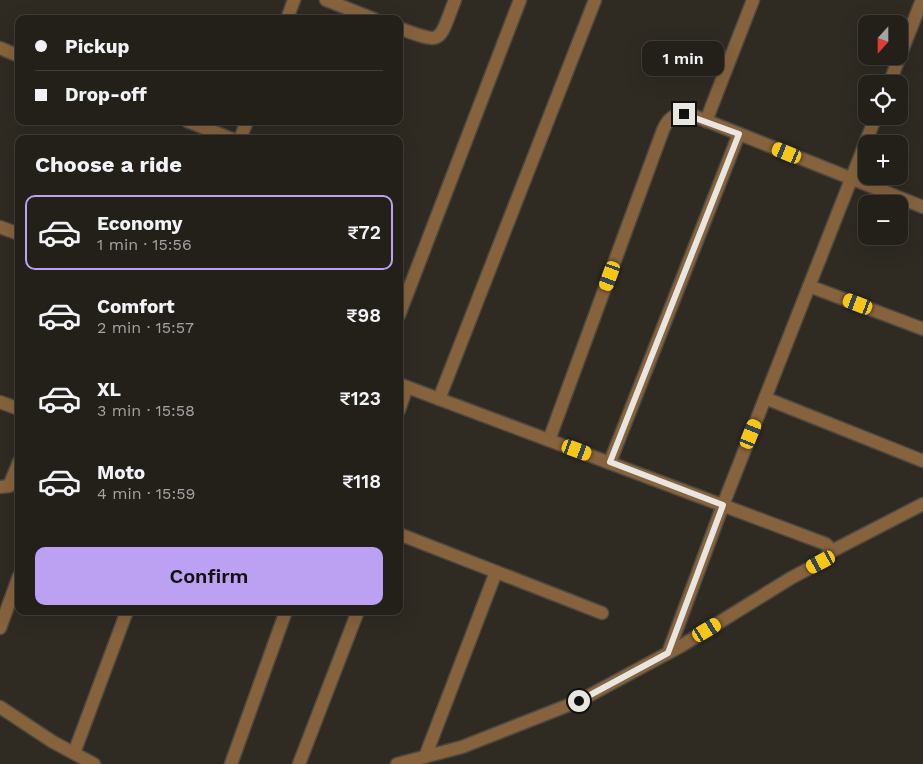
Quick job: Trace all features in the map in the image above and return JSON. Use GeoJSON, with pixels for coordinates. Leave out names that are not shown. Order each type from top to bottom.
{"type":"FeatureCollection","features":[{"type":"Feature","properties":{"kind":"street"},"geometry":{"type":"LineString","coordinates":[[288,15],[294,0]]}},
{"type":"Feature","properties":{"kind":"street"},"geometry":{"type":"LineString","coordinates":[[326,0],[364,15]]}},
{"type":"Feature","properties":{"kind":"street"},"geometry":{"type":"LineString","coordinates":[[403,30],[427,39],[434,39],[440,36],[454,0]]}},
{"type":"Feature","properties":{"kind":"street"},"geometry":{"type":"LineString","coordinates":[[403,306],[520,0]]}},
{"type":"Feature","properties":{"kind":"street"},"geometry":{"type":"LineString","coordinates":[[439,399],[595,0]]}},
{"type":"Feature","properties":{"kind":"street"},"geometry":{"type":"LineString","coordinates":[[706,121],[753,0]]}},
{"type":"Feature","properties":{"kind":"street"},"geometry":{"type":"LineString","coordinates":[[893,75],[922,0]]}},
{"type":"Feature","properties":{"kind":"street"},"geometry":{"type":"LineString","coordinates":[[0,48],[15,54]]}},
{"type":"Feature","properties":{"kind":"street"},"geometry":{"type":"LineString","coordinates":[[549,440],[667,122],[677,114],[684,114],[706,121],[923,207]]}},
{"type":"Feature","properties":{"kind":"street"},"geometry":{"type":"LineString","coordinates":[[197,125],[222,135]]}},
{"type":"Feature","properties":{"kind":"street"},"geometry":{"type":"LineString","coordinates":[[668,653],[723,505],[872,125]]}},
{"type":"Feature","properties":{"kind":"street"},"geometry":{"type":"LineString","coordinates":[[610,462],[739,134]]}},
{"type":"Feature","properties":{"kind":"street"},"geometry":{"type":"LineString","coordinates":[[0,227],[15,233]]}},
{"type":"Feature","properties":{"kind":"street"},"geometry":{"type":"LineString","coordinates":[[809,286],[923,329]]}},
{"type":"Feature","properties":{"kind":"street"},"geometry":{"type":"LineString","coordinates":[[403,386],[826,544],[830,549],[828,553]]}},
{"type":"Feature","properties":{"kind":"street"},"geometry":{"type":"LineString","coordinates":[[765,398],[923,461]]}},
{"type":"Feature","properties":{"kind":"street"},"geometry":{"type":"LineString","coordinates":[[0,402],[15,408]]}},
{"type":"Feature","properties":{"kind":"street"},"geometry":{"type":"LineString","coordinates":[[0,487],[9,486],[15,472]]}},
{"type":"Feature","properties":{"kind":"street"},"geometry":{"type":"LineString","coordinates":[[398,764],[462,747],[579,701],[668,653],[791,578],[821,562],[828,553],[923,504]]}},
{"type":"Feature","properties":{"kind":"street"},"geometry":{"type":"LineString","coordinates":[[403,536],[602,613]]}},
{"type":"Feature","properties":{"kind":"street"},"geometry":{"type":"LineString","coordinates":[[425,757],[496,572]]}},
{"type":"Feature","properties":{"kind":"street"},"geometry":{"type":"LineString","coordinates":[[0,628],[15,587]]}},
{"type":"Feature","properties":{"kind":"street"},"geometry":{"type":"LineString","coordinates":[[74,753],[126,615]]}},
{"type":"Feature","properties":{"kind":"street"},"geometry":{"type":"LineString","coordinates":[[231,764],[285,615]]}},
{"type":"Feature","properties":{"kind":"street"},"geometry":{"type":"LineString","coordinates":[[299,764],[356,615]]}},
{"type":"Feature","properties":{"kind":"street"},"geometry":{"type":"LineString","coordinates":[[0,706],[53,742],[94,764]]}},
{"type":"Feature","properties":{"kind":"route"},"geometry":{"type":"LineString","coordinates":[[579,701],[668,653],[723,505],[610,462],[739,134],[684,114]]}}]}
